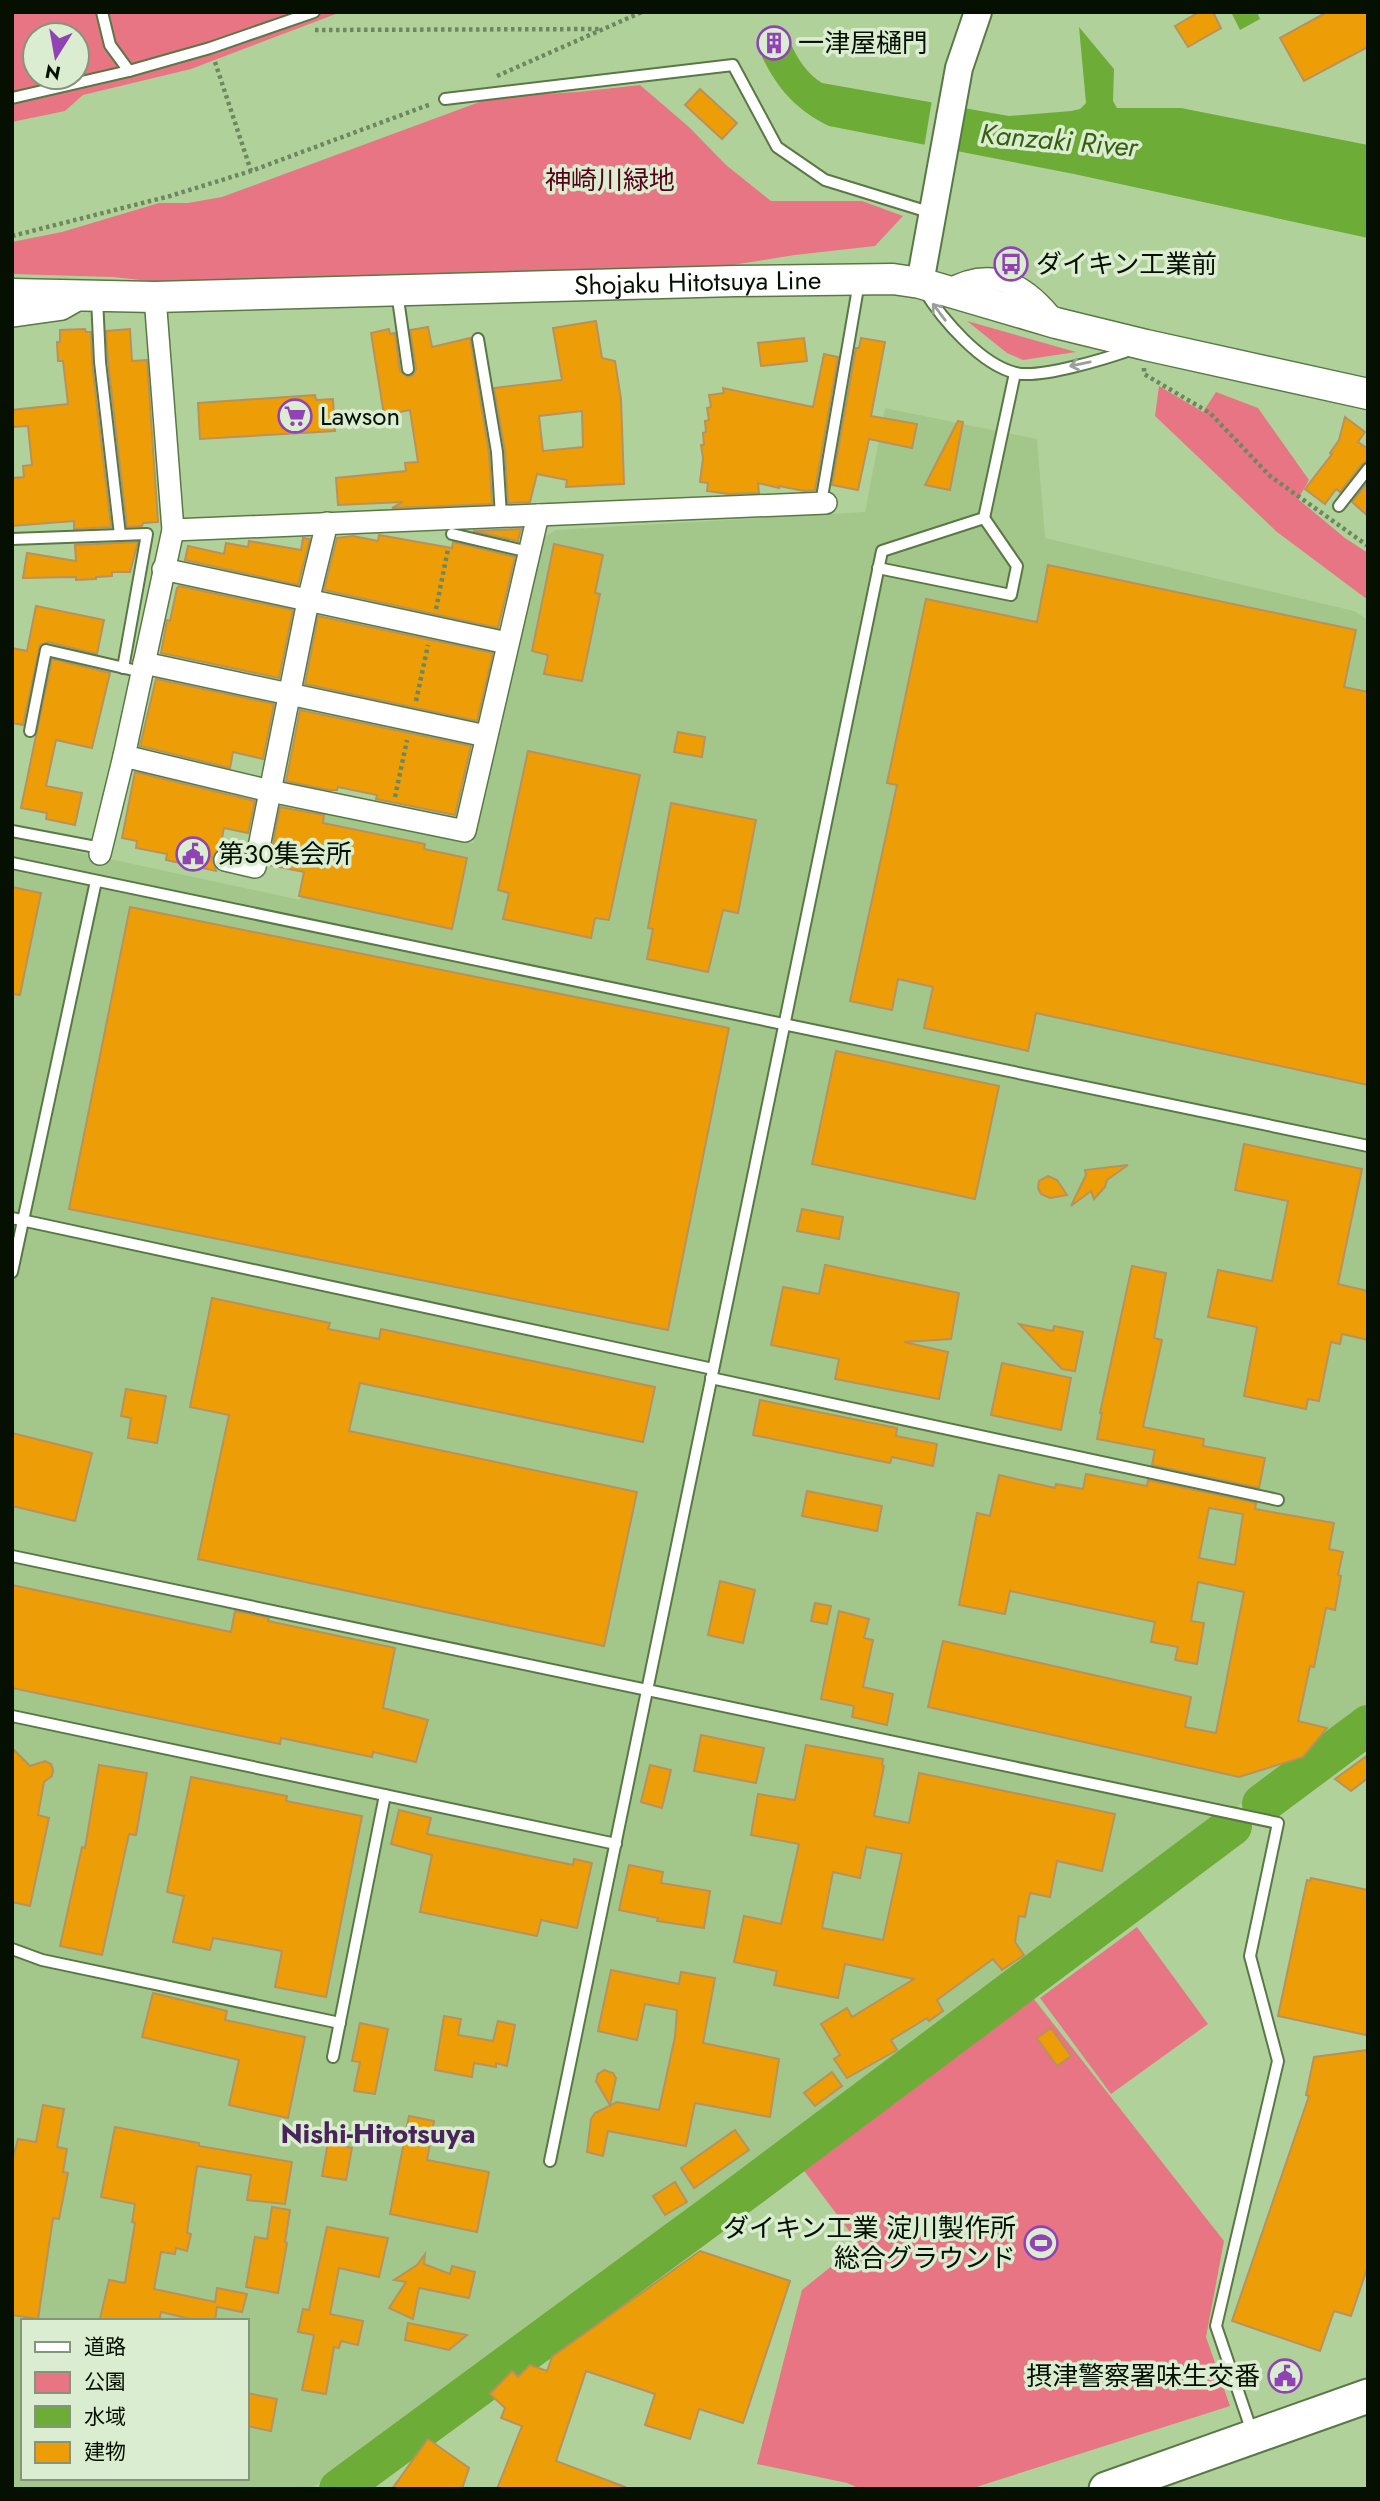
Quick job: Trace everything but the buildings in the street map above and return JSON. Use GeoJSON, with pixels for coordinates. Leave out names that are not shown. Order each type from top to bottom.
{"type":"FeatureCollection","features":[{"type":"Feature","properties":{"kind":"main road","name":"Shojaku Hitotsuya Line"},"geometry":{"type":"LineString","coordinates":[[12,294],[155,297],[893,279],[934,287],[1056,323],[1146,345],[1368,394]]}},
{"type":"Feature","properties":{"kind":"main road"},"geometry":{"type":"LineString","coordinates":[[1106,2489],[1368,2396]]}},
{"type":"Feature","properties":{"kind":"street"},"geometry":{"type":"LineString","coordinates":[[934,287],[933,214],[959,68],[978,12]]}},
{"type":"Feature","properties":{"kind":"street"},"geometry":{"type":"LineString","coordinates":[[12,316],[62,309],[92,295]]}},
{"type":"Feature","properties":{"kind":"street"},"geometry":{"type":"LineString","coordinates":[[100,851],[124,756],[136,668],[173,530],[155,297]]}},
{"type":"Feature","properties":{"kind":"street"},"geometry":{"type":"LineString","coordinates":[[173,530],[823,503]]}},
{"type":"Feature","properties":{"kind":"street"},"geometry":{"type":"LineString","coordinates":[[124,756],[270,791],[465,831],[538,515]]}},
{"type":"Feature","properties":{"kind":"street"},"geometry":{"type":"LineString","coordinates":[[225,860],[255,867],[308,601],[327,523]]}},
{"type":"Feature","properties":{"kind":"street"},"geometry":{"type":"LineString","coordinates":[[163,569],[507,643]]}},
{"type":"Feature","properties":{"kind":"street"},"geometry":{"type":"LineString","coordinates":[[136,668],[289,695],[486,736]]}},
{"type":"Feature","properties":{"kind":"lane"},"geometry":{"type":"LineString","coordinates":[[102,12],[110,44],[129,71]]}},
{"type":"Feature","properties":{"kind":"lane"},"geometry":{"type":"LineString","coordinates":[[12,98],[129,71],[210,48],[314,12]]}},
{"type":"Feature","properties":{"kind":"lane"},"geometry":{"type":"LineString","coordinates":[[445,99],[733,65],[777,147],[825,180],[933,214]]}},
{"type":"Feature","properties":{"kind":"lane"},"geometry":{"type":"LineString","coordinates":[[823,503],[859,280]]}},
{"type":"Feature","properties":{"kind":"lane"},"geometry":{"type":"LineString","coordinates":[[934,287],[940,315],[963,339],[996,364],[1016,373],[1033,374],[1105,359],[1146,345]]}},
{"type":"Feature","properties":{"kind":"lane"},"geometry":{"type":"LineString","coordinates":[[397,290],[408,369]]}},
{"type":"Feature","properties":{"kind":"lane"},"geometry":{"type":"LineString","coordinates":[[92,295],[120,535]]}},
{"type":"Feature","properties":{"kind":"lane"},"geometry":{"type":"LineString","coordinates":[[478,339],[497,452],[501,516]]}},
{"type":"Feature","properties":{"kind":"lane"},"geometry":{"type":"LineString","coordinates":[[878,568],[1011,595],[1017,566],[984,518],[1016,373]]}},
{"type":"Feature","properties":{"kind":"lane"},"geometry":{"type":"LineString","coordinates":[[1339,506],[1368,469]]}},
{"type":"Feature","properties":{"kind":"lane"},"geometry":{"type":"LineString","coordinates":[[550,2161],[882,551],[984,518]]}},
{"type":"Feature","properties":{"kind":"lane"},"geometry":{"type":"LineString","coordinates":[[12,539],[148,534],[136,668],[46,650],[30,731]]}},
{"type":"Feature","properties":{"kind":"lane"},"geometry":{"type":"LineString","coordinates":[[452,534],[529,552]]}},
{"type":"Feature","properties":{"kind":"lane"},"geometry":{"type":"LineString","coordinates":[[12,831],[100,851]]}},
{"type":"Feature","properties":{"kind":"lane"},"geometry":{"type":"LineString","coordinates":[[12,863],[1368,1146]]}},
{"type":"Feature","properties":{"kind":"lane"},"geometry":{"type":"LineString","coordinates":[[12,1272],[18,1219],[96,881]]}},
{"type":"Feature","properties":{"kind":"lane"},"geometry":{"type":"LineString","coordinates":[[18,1219],[1278,1500]]}},
{"type":"Feature","properties":{"kind":"lane"},"geometry":{"type":"LineString","coordinates":[[12,1556],[1278,1823],[1250,1956],[1278,2062],[1216,2326],[1253,2436]]}},
{"type":"Feature","properties":{"kind":"lane"},"geometry":{"type":"LineString","coordinates":[[12,1716],[615,1844]]}},
{"type":"Feature","properties":{"kind":"lane"},"geometry":{"type":"LineString","coordinates":[[333,2057],[385,1795]]}},
{"type":"Feature","properties":{"kind":"lane"},"geometry":{"type":"LineString","coordinates":[[12,1949],[42,1960],[340,2022]]}},
{"type":"Feature","properties":{"kind":"path"},"geometry":{"type":"LineString","coordinates":[[494,77],[642,12]]}},
{"type":"Feature","properties":{"kind":"path"},"geometry":{"type":"LineString","coordinates":[[303,30],[603,29]]}},
{"type":"Feature","properties":{"kind":"path"},"geometry":{"type":"LineString","coordinates":[[210,48],[251,171]]}},
{"type":"Feature","properties":{"kind":"path"},"geometry":{"type":"LineString","coordinates":[[12,236],[170,196],[251,171],[445,99]]}},
{"type":"Feature","properties":{"kind":"path"},"geometry":{"type":"LineString","coordinates":[[1146,345],[1144,374],[1210,413],[1270,476],[1368,546]]}},
{"type":"Feature","properties":{"kind":"path"},"geometry":{"type":"LineString","coordinates":[[391,816],[452,534]]}},
{"type":"Feature","properties":{"kind":"shaded area"},"geometry":{"type":"Polygon","coordinates":[[[885,408],[1037,439],[1045,538],[1354,611],[1368,620],[1368,1710],[311,2489],[12,2489],[12,838],[300,900],[317,811],[473,843],[541,539],[556,530],[865,512],[885,408]]]}},
{"type":"Feature","properties":{"kind":"green space"},"geometry":{"type":"Polygon","coordinates":[[[12,12],[341,12],[191,69],[83,95],[65,111],[12,122],[12,12]]]}},
{"type":"Feature","properties":{"kind":"green space","name":"神崎川緑地"},"geometry":{"type":"Polygon","coordinates":[[[640,85],[689,127],[726,165],[771,201],[862,201],[903,216],[875,246],[719,267],[635,272],[552,271],[169,283],[113,277],[12,274],[12,242],[62,232],[159,203],[188,203],[222,197],[493,97],[640,85]]]}},
{"type":"Feature","properties":{"kind":"green space"},"geometry":{"type":"Polygon","coordinates":[[[967,321],[1076,352],[1023,360],[1007,353],[967,321]]]}},
{"type":"Feature","properties":{"kind":"green space"},"geometry":{"type":"Polygon","coordinates":[[[1159,386],[1203,412],[1216,392],[1258,408],[1309,480],[1298,499],[1345,538],[1368,553],[1368,600],[1277,532],[1155,416],[1159,386]]]}},
{"type":"Feature","properties":{"kind":"green space"},"geometry":{"type":"Polygon","coordinates":[[[1137,1927],[1208,2024],[1111,2094],[1040,1998],[1137,1927]]]}},
{"type":"Feature","properties":{"kind":"green space","name":"ダイキン工業 淀川製作所 総合グラウンド"},"geometry":{"type":"Polygon","coordinates":[[[1030,1994],[1224,2241],[1206,2337],[1230,2406],[970,2489],[861,2489],[847,2483],[757,2464],[802,2290],[859,2244],[796,2160],[1030,1994]]]}},
{"type":"Feature","properties":{"kind":"water"},"geometry":{"type":"Polygon","coordinates":[[[1231,12],[1257,12],[1260,19],[1240,30],[1231,12]]]}},
{"type":"Feature","properties":{"kind":"water","name":"Kanzaki River"},"geometry":{"type":"Polygon","coordinates":[[[1079,27],[1114,69],[1113,101],[1117,108],[1181,108],[1368,145],[1368,238],[1074,174],[829,126],[807,113],[789,97],[762,57],[790,42],[803,65],[822,83],[1009,116],[1071,111],[1080,109],[1086,103],[1079,27]]]}},
{"type":"Feature","properties":{"kind":"pier"},"geometry":{"type":"Polygon","coordinates":[[[932,100],[965,106],[957,155],[924,148],[932,100]]]}},
{"type":"Feature","properties":{"kind":"waterway"},"geometry":{"type":"LineString","coordinates":[[1262,1804],[1368,1725]]}},
{"type":"Feature","properties":{"kind":"waterway"},"geometry":{"type":"LineString","coordinates":[[339,2489],[746,2190],[1232,1826]]}},
{"type":"Feature","properties":{"kind":"place","name":"一津屋樋門"},"geometry":{"type":"Point","coordinates":[774,43]}},
{"type":"Feature","properties":{"kind":"place","name":"ダイキン工業前"},"geometry":{"type":"Point","coordinates":[1011,264]}},
{"type":"Feature","properties":{"kind":"place","name":"Lawson"},"geometry":{"type":"Point","coordinates":[295,416]}},
{"type":"Feature","properties":{"kind":"place","name":"第30集会所"},"geometry":{"type":"Point","coordinates":[193,854]}},
{"type":"Feature","properties":{"kind":"place","name":"ダイキン工業 淀川製作所 総合グラウンド"},"geometry":{"type":"Point","coordinates":[1041,2243]}},
{"type":"Feature","properties":{"kind":"place","name":"摂津警察署味生交番"},"geometry":{"type":"Point","coordinates":[1285,2376]}},
{"type":"Feature","properties":{"kind":"district","name":"Nishi-Hitotsuya"},"geometry":{"type":"Point","coordinates":[378,2133]}}]}
